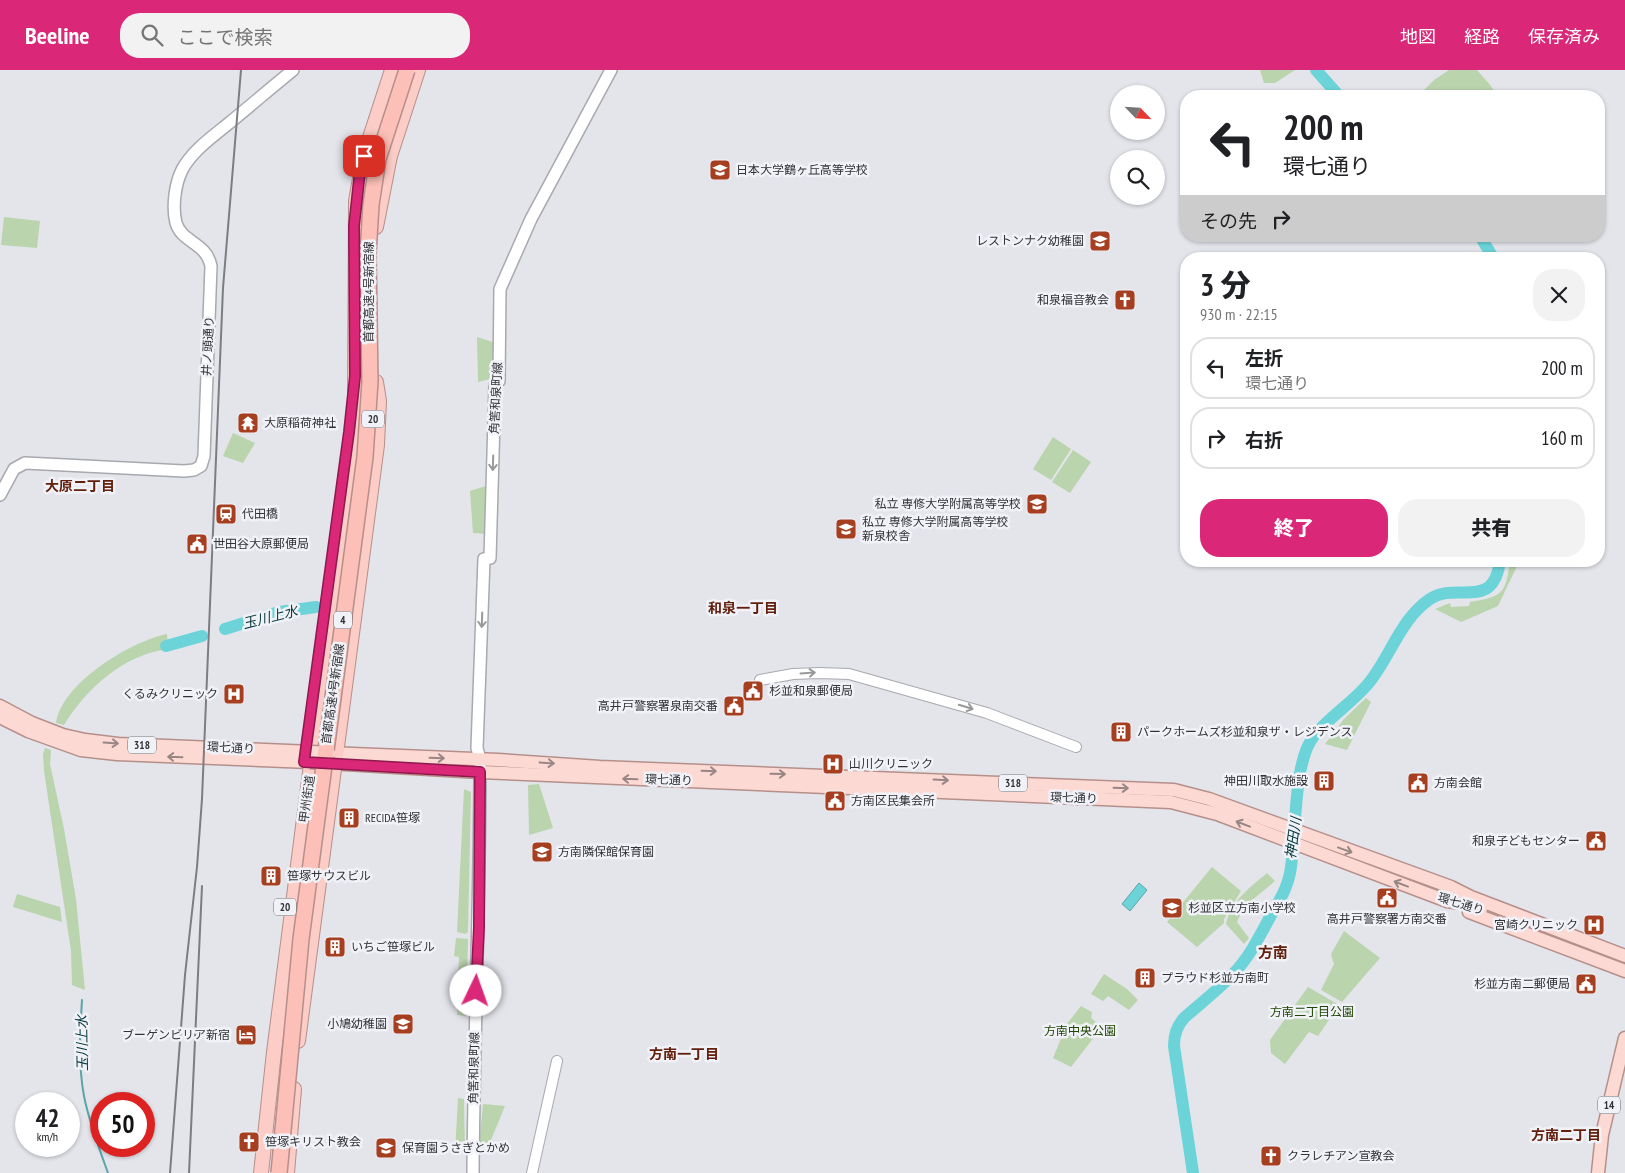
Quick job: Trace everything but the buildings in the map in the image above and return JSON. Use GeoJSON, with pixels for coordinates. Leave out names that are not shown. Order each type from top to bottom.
{"type":"FeatureCollection","features":[{"type":"Feature","properties":{"kind":"highway","name":"20"},"geometry":{"type":"LineString","coordinates":[[354,226],[356,171],[367,125],[386,70]]}},
{"type":"Feature","properties":{"kind":"highway","name":"甲州街道"},"geometry":{"type":"LineString","coordinates":[[261,1173],[274,1052],[350,461],[355,376],[354,226],[359,180],[364,156],[392,70]]}},
{"type":"Feature","properties":{"kind":"highway","name":"首都高速4号新宿線"},"geometry":{"type":"LineString","coordinates":[[270,1173],[292,939],[356,456],[361,381],[360,254],[362,205],[372,149],[397,70]]}},
{"type":"Feature","properties":{"kind":"highway","name":"首都高速4号新宿線"},"geometry":{"type":"LineString","coordinates":[[279,1173],[301,939],[365,457],[370,381],[368,254],[371,205],[380,151],[407,70]]}},
{"type":"Feature","properties":{"kind":"highway","name":"甲州街道"},"geometry":{"type":"LineString","coordinates":[[287,1173],[298,1044],[301,971],[310,892],[372,432],[376,382],[376,227],[385,158],[412,70]]}},
{"type":"Feature","properties":{"kind":"highway"},"geometry":{"type":"LineString","coordinates":[[376,227],[390,156],[418,70]]}},
{"type":"Feature","properties":{"kind":"highway","name":"20"},"geometry":{"type":"LineString","coordinates":[[274,1052],[274,1009],[308,757],[355,376]]}},
{"type":"Feature","properties":{"kind":"highway"},"geometry":{"type":"LineString","coordinates":[[298,1044],[332,758],[377,445],[379,401],[376,382]]}},
{"type":"Feature","properties":{"kind":"main road","name":"井ノ頭通り"},"geometry":{"type":"LineString","coordinates":[[0,495],[14,468],[25,463],[184,471],[198,469],[201,466],[204,456],[211,266],[204,250],[183,234],[177,226],[175,210],[178,185],[183,168],[204,144],[293,70]]}},
{"type":"Feature","properties":{"kind":"main road","name":"角筈和泉町線"},"geometry":{"type":"LineString","coordinates":[[473,1173],[475,1018],[479,927],[475,766],[484,558],[490,558],[496,385],[499,381],[500,290],[532,220],[611,70]]}},
{"type":"Feature","properties":{"kind":"main road","name":"環七通り"},"geometry":{"type":"LineString","coordinates":[[0,706],[32,723],[63,735],[85,740],[308,757]]}},
{"type":"Feature","properties":{"kind":"main road","name":"環七通り"},"geometry":{"type":"LineString","coordinates":[[0,717],[28,731],[81,750],[117,754],[332,758],[475,766],[495,773],[1171,802],[1294,837],[1451,887],[1471,897],[1625,956]]}},
{"type":"Feature","properties":{"kind":"main road","name":"環七通り"},"geometry":{"type":"LineString","coordinates":[[475,766],[498,760],[1174,790],[1209,799],[1447,901],[1468,904],[1625,963]]}},
{"type":"Feature","properties":{"kind":"main road","name":"318"},"geometry":{"type":"LineString","coordinates":[[1451,887],[1485,895],[1625,947]]}},
{"type":"Feature","properties":{"kind":"main road","name":"318"},"geometry":{"type":"LineString","coordinates":[[1447,901],[1465,911],[1625,971]]}},
{"type":"Feature","properties":{"kind":"main road","name":"14"},"geometry":{"type":"LineString","coordinates":[[1598,1173],[1602,1135],[1625,1038]]}},
{"type":"Feature","properties":{"kind":"street"},"geometry":{"type":"LineString","coordinates":[[760,680],[810,673],[849,674],[987,713],[1076,747]]}},
{"type":"Feature","properties":{"kind":"street"},"geometry":{"type":"LineString","coordinates":[[532,1173],[557,1061]]}},
{"type":"Feature","properties":{"kind":"green space"},"geometry":{"type":"Polygon","coordinates":[[[1260,70],[1295,70],[1275,83],[1264,83],[1260,70]]]}},
{"type":"Feature","properties":{"kind":"green space"},"geometry":{"type":"Polygon","coordinates":[[[1449,70],[1477,70],[1493,90],[1424,90],[1434,80],[1449,70]]]}},
{"type":"Feature","properties":{"kind":"green space"},"geometry":{"type":"Polygon","coordinates":[[[4,217],[40,221],[37,248],[1,245],[4,217]]]}},
{"type":"Feature","properties":{"kind":"green space"},"geometry":{"type":"Polygon","coordinates":[[[477,337],[496,343],[494,378],[478,382],[477,337]]]}},
{"type":"Feature","properties":{"kind":"green space"},"geometry":{"type":"Polygon","coordinates":[[[233,433],[255,443],[243,463],[223,456],[233,433]]]}},
{"type":"Feature","properties":{"kind":"green space"},"geometry":{"type":"Polygon","coordinates":[[[1053,437],[1071,449],[1051,480],[1033,469],[1053,437]]]}},
{"type":"Feature","properties":{"kind":"green space"},"geometry":{"type":"Polygon","coordinates":[[[1073,450],[1091,462],[1070,493],[1052,482],[1073,450]]]}},
{"type":"Feature","properties":{"kind":"green space"},"geometry":{"type":"Polygon","coordinates":[[[489,485],[488,534],[473,533],[470,491],[489,485]]]}},
{"type":"Feature","properties":{"kind":"green space"},"geometry":{"type":"Polygon","coordinates":[[[1509,567],[1517,567],[1498,606],[1461,622],[1435,609],[1450,603],[1451,607],[1469,606],[1470,602],[1494,596],[1503,589],[1509,567]]]}},
{"type":"Feature","properties":{"kind":"green space"},"geometry":{"type":"Polygon","coordinates":[[[167,634],[168,649],[152,652],[121,666],[95,686],[73,711],[64,725],[56,723],[61,708],[71,693],[100,666],[135,645],[167,634]]]}},
{"type":"Feature","properties":{"kind":"green space"},"geometry":{"type":"Polygon","coordinates":[[[1366,698],[1371,702],[1347,750],[1325,744],[1344,719],[1366,698]]]}},
{"type":"Feature","properties":{"kind":"green space"},"geometry":{"type":"Polygon","coordinates":[[[45,748],[51,750],[50,764],[76,899],[85,990],[72,985],[71,951],[44,771],[43,754],[45,748]]]}},
{"type":"Feature","properties":{"kind":"green space"},"geometry":{"type":"Polygon","coordinates":[[[539,784],[553,828],[529,835],[528,785],[539,784]]]}},
{"type":"Feature","properties":{"kind":"green space"},"geometry":{"type":"Polygon","coordinates":[[[464,789],[471,792],[468,932],[465,934],[457,932],[464,789]]]}},
{"type":"Feature","properties":{"kind":"green space"},"geometry":{"type":"Polygon","coordinates":[[[1212,867],[1241,891],[1224,919],[1224,923],[1197,947],[1167,922],[1212,867]]]}},
{"type":"Feature","properties":{"kind":"green space"},"geometry":{"type":"Polygon","coordinates":[[[1267,873],[1275,881],[1244,907],[1237,922],[1249,938],[1244,944],[1226,924],[1228,916],[1242,895],[1267,873]]]}},
{"type":"Feature","properties":{"kind":"green space"},"geometry":{"type":"Polygon","coordinates":[[[17,894],[60,907],[62,922],[13,907],[17,894]]]}},
{"type":"Feature","properties":{"kind":"green space"},"geometry":{"type":"Polygon","coordinates":[[[1344,931],[1380,958],[1342,1002],[1321,990],[1334,964],[1331,954],[1344,931]]]}},
{"type":"Feature","properties":{"kind":"green space"},"geometry":{"type":"Polygon","coordinates":[[[456,938],[468,939],[466,1016],[457,1015],[459,957],[454,956],[456,938]]]}},
{"type":"Feature","properties":{"kind":"green space"},"geometry":{"type":"Polygon","coordinates":[[[1104,974],[1127,989],[1138,1000],[1129,1010],[1108,996],[1103,1001],[1091,994],[1104,974]]]}},
{"type":"Feature","properties":{"kind":"green space","name":"方南二丁目公園"},"geometry":{"type":"Polygon","coordinates":[[[1308,987],[1339,1005],[1318,1036],[1309,1032],[1285,1064],[1271,1053],[1270,1040],[1308,987]]]}},
{"type":"Feature","properties":{"kind":"green space","name":"方南中央公園"},"geometry":{"type":"Polygon","coordinates":[[[1081,1006],[1092,1012],[1091,1018],[1102,1027],[1071,1067],[1053,1058],[1067,1024],[1081,1006]]]}},
{"type":"Feature","properties":{"kind":"green space"},"geometry":{"type":"Polygon","coordinates":[[[458,1098],[464,1099],[465,1152],[455,1152],[458,1098]]]}},
{"type":"Feature","properties":{"kind":"green space"},"geometry":{"type":"Polygon","coordinates":[[[483,1104],[505,1106],[489,1145],[479,1145],[483,1104]]]}},
{"type":"Feature","properties":{"kind":"water"},"geometry":{"type":"Polygon","coordinates":[[[1139,883],[1147,890],[1130,911],[1122,904],[1139,883]]]}},
{"type":"Feature","properties":{"kind":"waterway","name":"神田川"},"geometry":{"type":"LineString","coordinates":[[1316,70],[1334,90]]}},
{"type":"Feature","properties":{"kind":"waterway","name":"神田川"},"geometry":{"type":"LineString","coordinates":[[1484,242],[1490,252]]}},
{"type":"Feature","properties":{"kind":"waterway","name":"神田川"},"geometry":{"type":"LineString","coordinates":[[1193,1173],[1174,1046],[1175,1034],[1185,1017],[1221,986],[1244,961],[1258,940],[1279,901],[1289,879],[1296,801],[1302,764],[1307,748],[1320,729],[1368,684],[1383,663],[1403,628],[1420,607],[1440,594],[1482,591],[1490,586],[1496,577],[1498,567]]}},
{"type":"Feature","properties":{"kind":"waterway","name":"玉川上水"},"geometry":{"type":"LineString","coordinates":[[225,629],[279,612],[316,607]]}},
{"type":"Feature","properties":{"kind":"waterway","name":"玉川上水"},"geometry":{"type":"LineString","coordinates":[[166,646],[202,636]]}},
{"type":"Feature","properties":{"kind":"waterway","name":"玉川上水"},"geometry":{"type":"LineString","coordinates":[[82,1000],[80,1048],[82,1084],[91,1125],[108,1173]]}},
{"type":"Feature","properties":{"kind":"railway"},"geometry":{"type":"LineString","coordinates":[[170,1173],[185,975],[197,867],[202,799],[223,288],[241,70]]}},
{"type":"Feature","properties":{"kind":"railway"},"geometry":{"type":"LineString","coordinates":[[189,1173],[202,886]]}},
{"type":"Feature","properties":{"kind":"place","name":"日本大学鶴ヶ丘高等学校"},"geometry":{"type":"Point","coordinates":[720,170]}},
{"type":"Feature","properties":{"kind":"place","name":"レストンナク幼稚園"},"geometry":{"type":"Point","coordinates":[1100,241]}},
{"type":"Feature","properties":{"kind":"place","name":"和泉福音教会"},"geometry":{"type":"Point","coordinates":[1125,300]}},
{"type":"Feature","properties":{"kind":"place","name":"大原稲荷神社"},"geometry":{"type":"Point","coordinates":[248,423]}},
{"type":"Feature","properties":{"kind":"place","name":"私立 専修大学附属高等学校"},"geometry":{"type":"Point","coordinates":[1037,504]}},
{"type":"Feature","properties":{"kind":"place","name":"代田橋"},"geometry":{"type":"Point","coordinates":[226,514]}},
{"type":"Feature","properties":{"kind":"place","name":"私立 専修大学附属高等学校 新泉校舎"},"geometry":{"type":"Point","coordinates":[846,529]}},
{"type":"Feature","properties":{"kind":"place","name":"世田谷大原郵便局"},"geometry":{"type":"Point","coordinates":[197,544]}},
{"type":"Feature","properties":{"kind":"place","name":"杉並和泉郵便局"},"geometry":{"type":"Point","coordinates":[753,691]}},
{"type":"Feature","properties":{"kind":"place","name":"くるみクリニック"},"geometry":{"type":"Point","coordinates":[234,694]}},
{"type":"Feature","properties":{"kind":"place","name":"高井戸警察署泉南交番"},"geometry":{"type":"Point","coordinates":[734,706]}},
{"type":"Feature","properties":{"kind":"place","name":"パークホームズ杉並和泉ザ・レジデンス"},"geometry":{"type":"Point","coordinates":[1121,732]}},
{"type":"Feature","properties":{"kind":"place","name":"山川クリニック"},"geometry":{"type":"Point","coordinates":[833,764]}},
{"type":"Feature","properties":{"kind":"place","name":"神田川取水施設"},"geometry":{"type":"Point","coordinates":[1324,781]}},
{"type":"Feature","properties":{"kind":"place","name":"方南会館"},"geometry":{"type":"Point","coordinates":[1418,783]}},
{"type":"Feature","properties":{"kind":"place","name":"方南区民集会所"},"geometry":{"type":"Point","coordinates":[835,801]}},
{"type":"Feature","properties":{"kind":"place","name":"RECIDA笹塚"},"geometry":{"type":"Point","coordinates":[349,818]}},
{"type":"Feature","properties":{"kind":"place","name":"和泉子どもセンター"},"geometry":{"type":"Point","coordinates":[1596,841]}},
{"type":"Feature","properties":{"kind":"place","name":"方南隣保館保育園"},"geometry":{"type":"Point","coordinates":[542,852]}},
{"type":"Feature","properties":{"kind":"place","name":"笹塚サウスビル"},"geometry":{"type":"Point","coordinates":[271,876]}},
{"type":"Feature","properties":{"kind":"place","name":"高井戸警察署方南交番"},"geometry":{"type":"Point","coordinates":[1387,898]}},
{"type":"Feature","properties":{"kind":"place","name":"杉並区立方南小学校"},"geometry":{"type":"Point","coordinates":[1172,908]}},
{"type":"Feature","properties":{"kind":"place","name":"宮崎クリニック"},"geometry":{"type":"Point","coordinates":[1594,925]}},
{"type":"Feature","properties":{"kind":"place","name":"いちご笹塚ビル"},"geometry":{"type":"Point","coordinates":[335,947]}},
{"type":"Feature","properties":{"kind":"place","name":"プラウド杉並方南町"},"geometry":{"type":"Point","coordinates":[1145,978]}},
{"type":"Feature","properties":{"kind":"place","name":"杉並方南二郵便局"},"geometry":{"type":"Point","coordinates":[1586,984]}},
{"type":"Feature","properties":{"kind":"place","name":"小鳩幼稚園"},"geometry":{"type":"Point","coordinates":[403,1024]}},
{"type":"Feature","properties":{"kind":"place","name":"ブーゲンビリア新宿"},"geometry":{"type":"Point","coordinates":[246,1035]}},
{"type":"Feature","properties":{"kind":"place","name":"笹塚キリスト教会"},"geometry":{"type":"Point","coordinates":[249,1142]}},
{"type":"Feature","properties":{"kind":"place","name":"保育園うさぎとかめ"},"geometry":{"type":"Point","coordinates":[386,1148]}},
{"type":"Feature","properties":{"kind":"place","name":"クラレチアン宣教会"},"geometry":{"type":"Point","coordinates":[1271,1156]}},
{"type":"Feature","properties":{"kind":"district","name":"大原二丁目"},"geometry":{"type":"Point","coordinates":[80,486]}},
{"type":"Feature","properties":{"kind":"district","name":"和泉一丁目"},"geometry":{"type":"Point","coordinates":[743,608]}},
{"type":"Feature","properties":{"kind":"district","name":"方南"},"geometry":{"type":"Point","coordinates":[1273,953]}},
{"type":"Feature","properties":{"kind":"district","name":"方南一丁目"},"geometry":{"type":"Point","coordinates":[684,1054]}},
{"type":"Feature","properties":{"kind":"district","name":"方南二丁目"},"geometry":{"type":"Point","coordinates":[1566,1135]}},
{"type":"Feature","properties":{"kind":"route"},"geometry":{"type":"LineString","coordinates":[[364,156],[356,201],[354,226],[355,376],[304,762],[480,772],[479,927],[476,991]]}}]}
